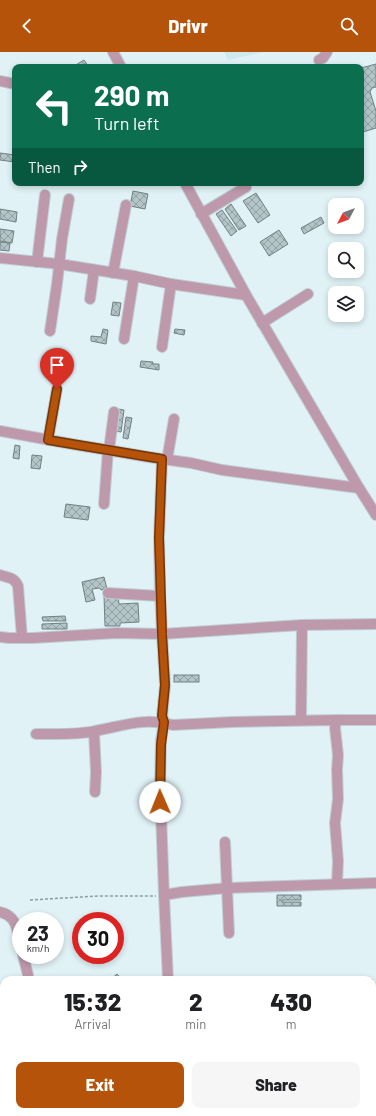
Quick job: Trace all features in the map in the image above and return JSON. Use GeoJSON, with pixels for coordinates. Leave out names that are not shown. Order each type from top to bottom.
{"type":"FeatureCollection","features":[{"type":"Feature","properties":{"kind":"street"},"geometry":{"type":"LineString","coordinates":[[113,52],[119,64]]}},
{"type":"Feature","properties":{"kind":"street"},"geometry":{"type":"LineString","coordinates":[[319,60],[323,58],[327,52]]}},
{"type":"Feature","properties":{"kind":"street"},"geometry":{"type":"LineString","coordinates":[[0,81],[12,83]]}},
{"type":"Feature","properties":{"kind":"street"},"geometry":{"type":"LineString","coordinates":[[187,186],[262,323],[376,515]]}},
{"type":"Feature","properties":{"kind":"street"},"geometry":{"type":"LineString","coordinates":[[201,214],[246,187]]}},
{"type":"Feature","properties":{"kind":"street"},"geometry":{"type":"LineString","coordinates":[[36,262],[45,195]]}},
{"type":"Feature","properties":{"kind":"street"},"geometry":{"type":"LineString","coordinates":[[50,331],[69,199]]}},
{"type":"Feature","properties":{"kind":"street"},"geometry":{"type":"LineString","coordinates":[[113,273],[126,205]]}},
{"type":"Feature","properties":{"kind":"street"},"geometry":{"type":"LineString","coordinates":[[0,260],[59,264],[134,276],[171,284],[246,295]]}},
{"type":"Feature","properties":{"kind":"street"},"geometry":{"type":"LineString","coordinates":[[90,299],[94,270]]}},
{"type":"Feature","properties":{"kind":"street"},"geometry":{"type":"LineString","coordinates":[[124,339],[134,276]]}},
{"type":"Feature","properties":{"kind":"street"},"geometry":{"type":"LineString","coordinates":[[162,347],[171,284]]}},
{"type":"Feature","properties":{"kind":"street"},"geometry":{"type":"LineString","coordinates":[[262,323],[308,294]]}},
{"type":"Feature","properties":{"kind":"street"},"geometry":{"type":"LineString","coordinates":[[48,440],[57,389]]}},
{"type":"Feature","properties":{"kind":"street"},"geometry":{"type":"LineString","coordinates":[[104,504],[108,450],[114,412]]}},
{"type":"Feature","properties":{"kind":"street"},"geometry":{"type":"LineString","coordinates":[[168,976],[160,786],[161,740],[164,722],[162,716],[165,685],[160,596],[159,538],[164,459],[174,419]]}},
{"type":"Feature","properties":{"kind":"street"},"geometry":{"type":"LineString","coordinates":[[0,431],[222,470],[359,488]]}},
{"type":"Feature","properties":{"kind":"street"},"geometry":{"type":"LineString","coordinates":[[0,576],[16,581],[18,586],[22,638]]}},
{"type":"Feature","properties":{"kind":"street"},"geometry":{"type":"LineString","coordinates":[[108,593],[160,596]]}},
{"type":"Feature","properties":{"kind":"street"},"geometry":{"type":"LineString","coordinates":[[0,637],[22,638],[92,636],[117,633],[162,634],[302,625],[376,624]]}},
{"type":"Feature","properties":{"kind":"street"},"geometry":{"type":"LineString","coordinates":[[301,720],[302,625]]}},
{"type":"Feature","properties":{"kind":"street"},"geometry":{"type":"LineString","coordinates":[[36,734],[94,732],[142,721],[164,722],[173,725],[301,720],[376,720]]}},
{"type":"Feature","properties":{"kind":"street"},"geometry":{"type":"LineString","coordinates":[[336,720],[335,728],[338,755],[338,799],[335,823],[338,861],[337,884]]}},
{"type":"Feature","properties":{"kind":"street"},"geometry":{"type":"LineString","coordinates":[[94,732],[96,772],[95,792]]}},
{"type":"Feature","properties":{"kind":"street"},"geometry":{"type":"LineString","coordinates":[[225,842],[229,933]]}},
{"type":"Feature","properties":{"kind":"street"},"geometry":{"type":"LineString","coordinates":[[164,895],[228,888],[376,883]]}},
{"type":"Feature","properties":{"kind":"street"},"geometry":{"type":"LineString","coordinates":[[0,912],[9,915],[12,919]]}},
{"type":"Feature","properties":{"kind":"street"},"geometry":{"type":"LineString","coordinates":[[25,964],[28,975]]}},
{"type":"Feature","properties":{"kind":"path"},"geometry":{"type":"LineString","coordinates":[[30,900],[98,896],[164,895]]}},
{"type":"Feature","properties":{"kind":"shaded area"},"geometry":{"type":"Polygon","coordinates":[[[224,52],[264,52],[228,60],[224,52]]]}},
{"type":"Feature","properties":{"kind":"building"},"geometry":{"type":"Polygon","coordinates":[[[84,60],[87,64],[77,64],[84,60]]]}},
{"type":"Feature","properties":{"kind":"building"},"geometry":{"type":"Polygon","coordinates":[[[376,64],[376,87],[372,88],[370,92],[376,111],[376,128],[364,132],[364,117],[364,67],[376,64]]]}},
{"type":"Feature","properties":{"kind":"building"},"geometry":{"type":"Polygon","coordinates":[[[0,153],[12,155],[12,162],[0,160],[0,153]]]}},
{"type":"Feature","properties":{"kind":"building"},"geometry":{"type":"Polygon","coordinates":[[[133,191],[148,194],[145,209],[130,206],[133,191]]]}},
{"type":"Feature","properties":{"kind":"building"},"geometry":{"type":"Polygon","coordinates":[[[256,193],[270,215],[258,223],[243,201],[256,193]]]}},
{"type":"Feature","properties":{"kind":"building"},"geometry":{"type":"Polygon","coordinates":[[[231,204],[246,226],[239,230],[225,209],[231,204]]]}},
{"type":"Feature","properties":{"kind":"building"},"geometry":{"type":"Polygon","coordinates":[[[0,209],[17,212],[16,222],[0,219],[0,209]]]}},
{"type":"Feature","properties":{"kind":"building"},"geometry":{"type":"Polygon","coordinates":[[[222,210],[237,231],[231,236],[216,214],[222,210]]]}},
{"type":"Feature","properties":{"kind":"building"},"geometry":{"type":"Polygon","coordinates":[[[321,217],[324,223],[304,234],[301,228],[321,217]]]}},
{"type":"Feature","properties":{"kind":"building"},"geometry":{"type":"Polygon","coordinates":[[[0,229],[14,231],[12,243],[0,241],[0,229]]]}},
{"type":"Feature","properties":{"kind":"building"},"geometry":{"type":"Polygon","coordinates":[[[279,230],[288,244],[269,256],[260,242],[279,230]]]}},
{"type":"Feature","properties":{"kind":"building"},"geometry":{"type":"Polygon","coordinates":[[[0,242],[10,243],[9,251],[0,250],[0,242]]]}},
{"type":"Feature","properties":{"kind":"building"},"geometry":{"type":"Polygon","coordinates":[[[113,302],[121,303],[119,316],[111,315],[113,302]]]}},
{"type":"Feature","properties":{"kind":"building"},"geometry":{"type":"Polygon","coordinates":[[[103,329],[108,330],[106,344],[91,341],[91,336],[101,337],[103,329]]]}},
{"type":"Feature","properties":{"kind":"building"},"geometry":{"type":"Polygon","coordinates":[[[175,329],[185,330],[184,335],[174,333],[175,329]]]}},
{"type":"Feature","properties":{"kind":"building"},"geometry":{"type":"Polygon","coordinates":[[[141,361],[159,364],[159,370],[140,367],[141,361]]]}},
{"type":"Feature","properties":{"kind":"building"},"geometry":{"type":"Polygon","coordinates":[[[118,409],[124,410],[121,432],[115,431],[118,409]]]}},
{"type":"Feature","properties":{"kind":"building"},"geometry":{"type":"Polygon","coordinates":[[[126,417],[132,418],[128,439],[123,438],[126,417]]]}},
{"type":"Feature","properties":{"kind":"building"},"geometry":{"type":"Polygon","coordinates":[[[15,445],[20,446],[19,459],[13,458],[15,445]]]}},
{"type":"Feature","properties":{"kind":"building"},"geometry":{"type":"Polygon","coordinates":[[[32,455],[42,456],[40,469],[31,468],[32,455]]]}},
{"type":"Feature","properties":{"kind":"building"},"geometry":{"type":"Polygon","coordinates":[[[66,504],[90,507],[88,520],[64,517],[66,504]]]}},
{"type":"Feature","properties":{"kind":"building"},"geometry":{"type":"Polygon","coordinates":[[[104,577],[107,589],[92,589],[95,600],[86,602],[82,582],[104,577]]]}},
{"type":"Feature","properties":{"kind":"building"},"geometry":{"type":"Polygon","coordinates":[[[104,596],[118,596],[119,604],[138,603],[139,622],[120,623],[120,626],[105,626],[104,596]]]}},
{"type":"Feature","properties":{"kind":"building"},"geometry":{"type":"Polygon","coordinates":[[[65,616],[66,621],[43,621],[42,617],[65,616]]]}},
{"type":"Feature","properties":{"kind":"building"},"geometry":{"type":"Polygon","coordinates":[[[67,623],[67,629],[42,629],[42,624],[67,623]]]}},
{"type":"Feature","properties":{"kind":"building"},"geometry":{"type":"Polygon","coordinates":[[[174,675],[199,675],[199,682],[174,682],[174,675]]]}},
{"type":"Feature","properties":{"kind":"building"},"geometry":{"type":"Polygon","coordinates":[[[277,895],[301,895],[301,900],[282,900],[282,902],[301,902],[301,906],[277,906],[277,895]]]}},
{"type":"Feature","properties":{"kind":"route"},"geometry":{"type":"LineString","coordinates":[[57,389],[48,440],[162,459],[159,538],[165,685],[162,716],[164,722],[161,740],[160,802]]}}]}
